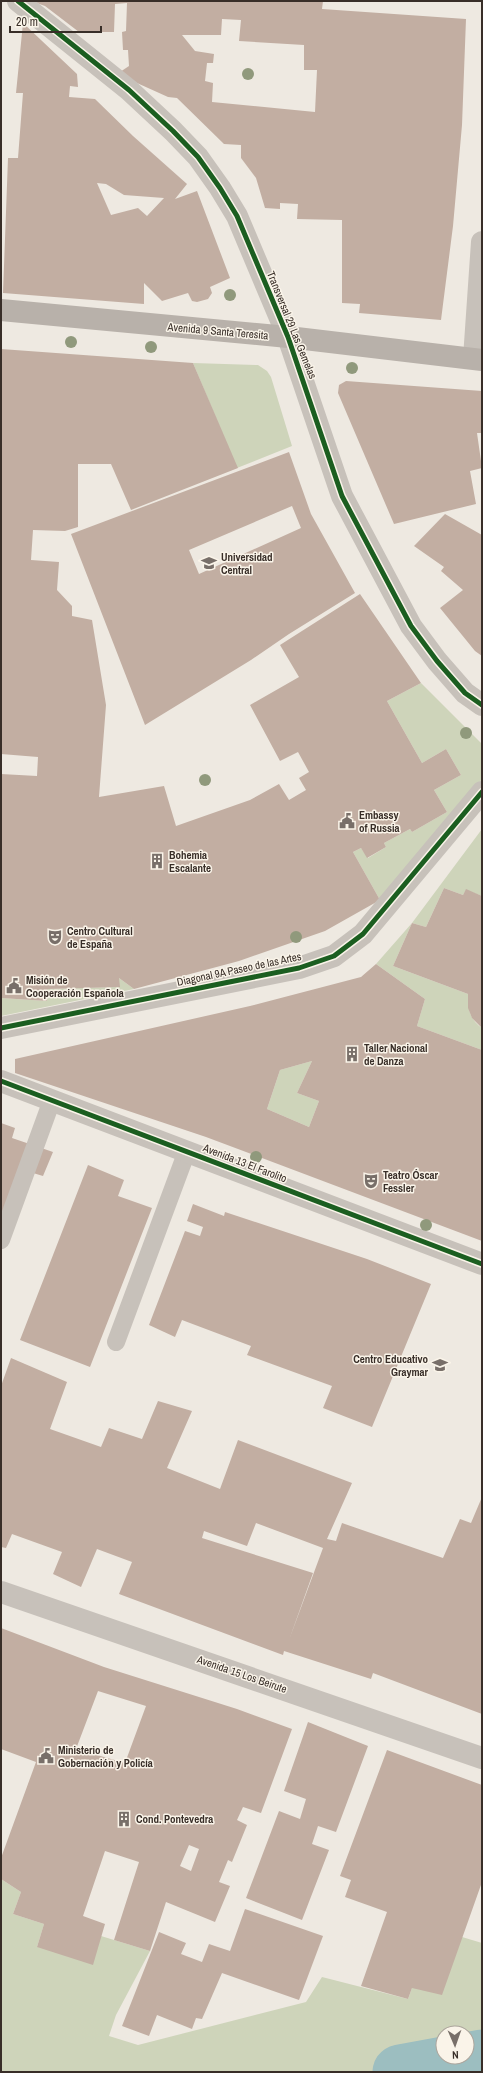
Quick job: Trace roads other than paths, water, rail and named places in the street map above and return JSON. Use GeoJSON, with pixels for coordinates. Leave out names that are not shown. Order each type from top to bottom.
{"type":"FeatureCollection","features":[{"type":"Feature","properties":{"kind":"street","name":"Transversal 29 Las Gemelas"},"geometry":{"type":"LineString","coordinates":[[18,1],[129,90],[174,130],[198,157],[220,188],[237,216],[288,337],[345,503],[411,626],[437,661],[465,693],[482,705]]}},
{"type":"Feature","properties":{"kind":"street"},"geometry":{"type":"LineString","coordinates":[[478,359],[482,242]]}},
{"type":"Feature","properties":{"kind":"street","name":"Avenida 9 Santa Teresita"},"geometry":{"type":"LineString","coordinates":[[1,310],[288,337],[478,359]]}},
{"type":"Feature","properties":{"kind":"street","name":"Diagonal 9A Paseo de las Artes"},"geometry":{"type":"LineString","coordinates":[[1,1028],[300,968],[334,956],[364,934],[482,792]]}},
{"type":"Feature","properties":{"kind":"street","name":"Avenida 13 El Farolito"},"geometry":{"type":"LineString","coordinates":[[1,1081],[482,1264]]}},
{"type":"Feature","properties":{"kind":"street","name":"Avenida 15 Los Beirute"},"geometry":{"type":"LineString","coordinates":[[1,1592],[482,1758]]}},
{"type":"Feature","properties":{"kind":"lane"},"geometry":{"type":"LineString","coordinates":[[1,1240],[52,1100]]}},
{"type":"Feature","properties":{"kind":"lane"},"geometry":{"type":"LineString","coordinates":[[116,1342],[187,1151]]}},
{"type":"Feature","properties":{"kind":"waterway"},"geometry":{"type":"LineString","coordinates":[[400,2072],[482,2057]]}},
{"type":"Feature","properties":{"kind":"place","name":"Universidad Central"},"geometry":{"type":"Point","coordinates":[209,563]}},
{"type":"Feature","properties":{"kind":"place","name":"Embassy of Russia"},"geometry":{"type":"Point","coordinates":[347,821]}},
{"type":"Feature","properties":{"kind":"place","name":"Bohemia Escalante"},"geometry":{"type":"Point","coordinates":[157,861]}},
{"type":"Feature","properties":{"kind":"place","name":"Centro Cultural de España"},"geometry":{"type":"Point","coordinates":[55,937]}},
{"type":"Feature","properties":{"kind":"place","name":"Misión de Cooperación Española"},"geometry":{"type":"Point","coordinates":[14,986]}},
{"type":"Feature","properties":{"kind":"place","name":"Taller Nacional de Danza"},"geometry":{"type":"Point","coordinates":[352,1054]}},
{"type":"Feature","properties":{"kind":"place","name":"Teatro Óscar Fessler"},"geometry":{"type":"Point","coordinates":[371,1181]}},
{"type":"Feature","properties":{"kind":"place","name":"Centro Educativo Graymar"},"geometry":{"type":"Point","coordinates":[440,1365]}},
{"type":"Feature","properties":{"kind":"place","name":"Ministerio de Gobernación y Policía"},"geometry":{"type":"Point","coordinates":[46,1756]}},
{"type":"Feature","properties":{"kind":"place","name":"Cond. Pontevedra"},"geometry":{"type":"Point","coordinates":[124,1819]}}]}
